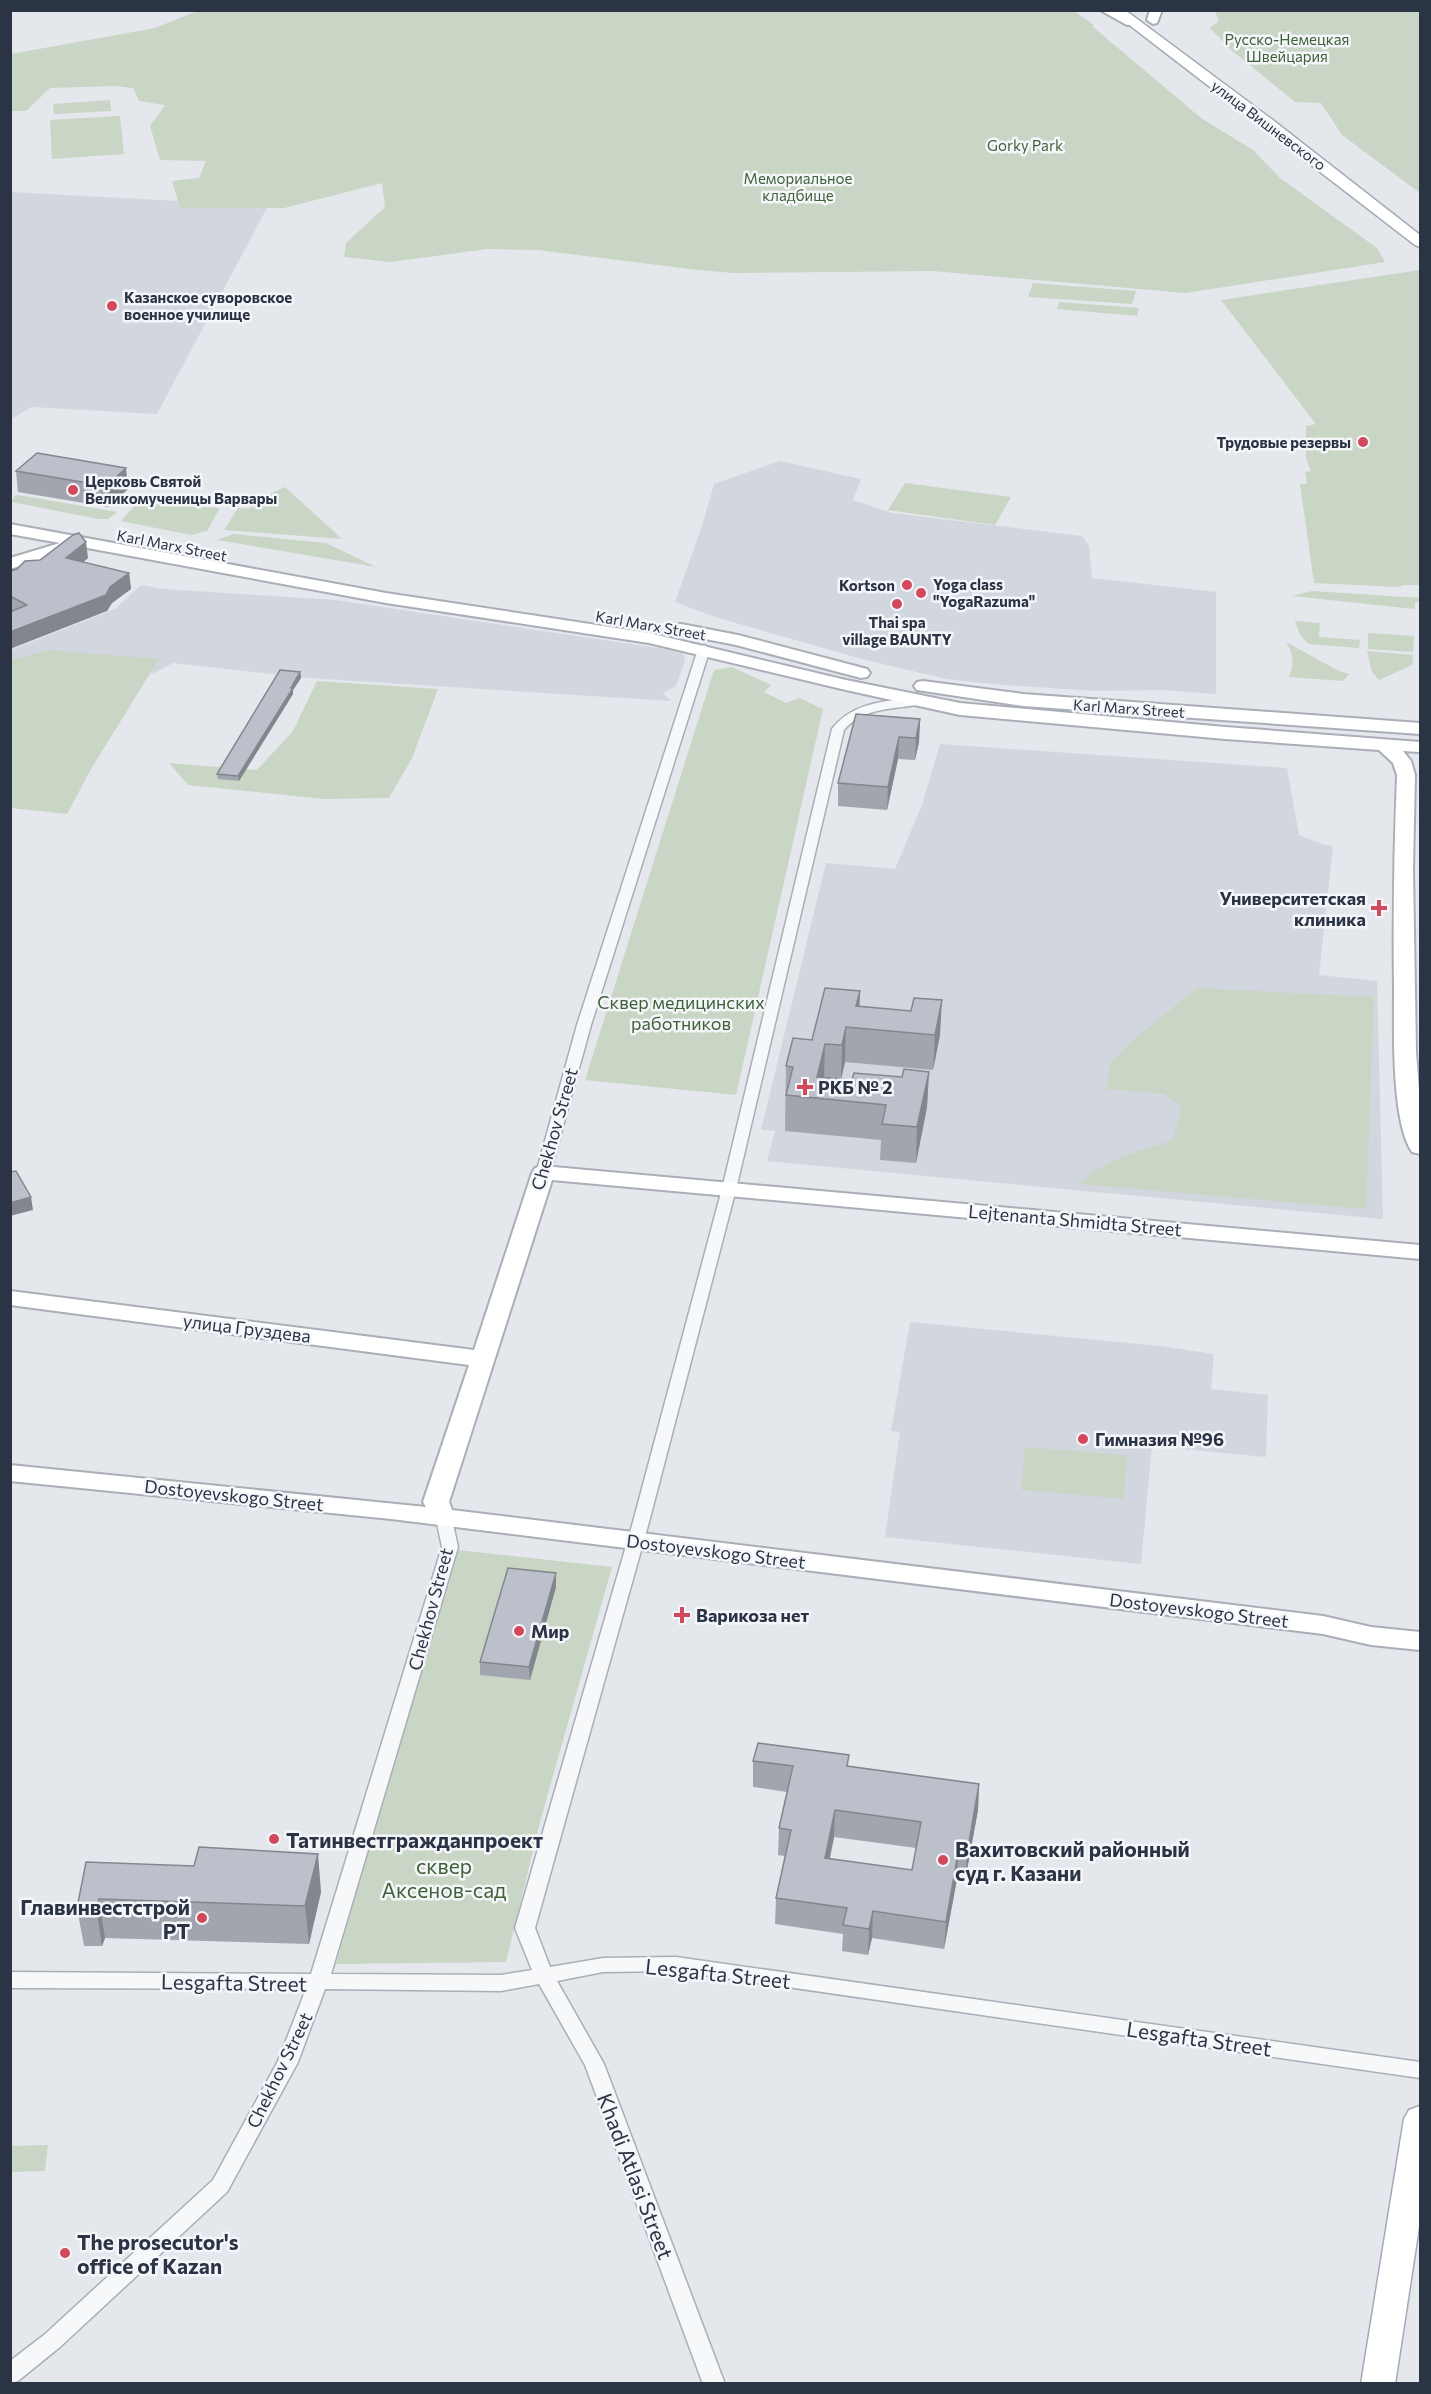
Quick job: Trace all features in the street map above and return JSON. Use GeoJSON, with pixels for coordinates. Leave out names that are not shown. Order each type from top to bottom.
{"type":"FeatureCollection","features":[{"type":"Feature","properties":{"kind":"main road"},"geometry":{"type":"LineString","coordinates":[[1106,10],[1136,16]]}},
{"type":"Feature","properties":{"kind":"main road","name":"улица Вишневского"},"geometry":{"type":"LineString","coordinates":[[1116,10],[1136,16],[1154,15],[1402,209]]}},
{"type":"Feature","properties":{"kind":"main road","name":"улица Вишневского"},"geometry":{"type":"LineString","coordinates":[[1136,16],[1420,242]]}},
{"type":"Feature","properties":{"kind":"main road","name":"Karl Marx Street"},"geometry":{"type":"LineString","coordinates":[[10,515],[353,580],[685,630],[738,640],[872,676],[957,692],[1023,700],[1293,721],[1383,735]]}},
{"type":"Feature","properties":{"kind":"main road","name":"Karl Marx Street"},"geometry":{"type":"LineString","coordinates":[[10,529],[386,598],[590,628],[704,649],[918,701],[1013,715],[1383,735]]}},
{"type":"Feature","properties":{"kind":"main road"},"geometry":{"type":"LineString","coordinates":[[10,564],[82,542],[99,531]]}},
{"type":"Feature","properties":{"kind":"main road"},"geometry":{"type":"LineString","coordinates":[[1383,735],[1420,717]]}},
{"type":"Feature","properties":{"kind":"main road"},"geometry":{"type":"LineString","coordinates":[[1383,735],[1420,729]]}},
{"type":"Feature","properties":{"kind":"main road"},"geometry":{"type":"LineString","coordinates":[[1383,735],[1420,747]]}},
{"type":"Feature","properties":{"kind":"main road"},"geometry":{"type":"LineString","coordinates":[[1383,735],[1402,761],[1406,775],[1403,869],[1405,1052],[1412,1128],[1420,1147]]}},
{"type":"Feature","properties":{"kind":"main road","name":"Lejtenanta Shmidta Street"},"geometry":{"type":"LineString","coordinates":[[543,1173],[1420,1252]]}},
{"type":"Feature","properties":{"kind":"main road","name":"Chekhov Street"},"geometry":{"type":"LineString","coordinates":[[444,1519],[436,1502],[543,1173]]}},
{"type":"Feature","properties":{"kind":"main road","name":"улица Груздева"},"geometry":{"type":"LineString","coordinates":[[10,1298],[484,1359]]}},
{"type":"Feature","properties":{"kind":"main road","name":"Dostoyevskogo Street"},"geometry":{"type":"LineString","coordinates":[[10,1473],[391,1511],[1244,1615],[1420,1641]]}},
{"type":"Feature","properties":{"kind":"main road"},"geometry":{"type":"LineString","coordinates":[[1378,2384],[1420,2119]]}},
{"type":"Feature","properties":{"kind":"street","name":"Chekhov Street"},"geometry":{"type":"LineString","coordinates":[[543,1173],[584,1025],[704,649]]}},
{"type":"Feature","properties":{"kind":"street"},"geometry":{"type":"LineString","coordinates":[[544,1975],[525,1928],[636,1541],[729,1189],[838,729],[846,717],[859,710],[918,701]]}},
{"type":"Feature","properties":{"kind":"street","name":"Chekhov Street"},"geometry":{"type":"LineString","coordinates":[[10,2374],[52,2341],[220,2186],[288,2062],[319,1983],[450,1547],[444,1519]]}},
{"type":"Feature","properties":{"kind":"street","name":"Lesgafta Street"},"geometry":{"type":"LineString","coordinates":[[10,1980],[501,1983],[603,1965],[686,1965],[1420,2070]]}},
{"type":"Feature","properties":{"kind":"street","name":"Khadi Atlasi Street"},"geometry":{"type":"LineString","coordinates":[[544,1975],[594,2064],[714,2384]]}},
{"type":"Feature","properties":{"kind":"shaded area","name":"Казанское суворовское военное училище"},"geometry":{"type":"Polygon","coordinates":[[[11,192],[268,206],[157,414],[32,407],[11,419],[11,192]]]}},
{"type":"Feature","properties":{"kind":"shaded area"},"geometry":{"type":"Polygon","coordinates":[[[780,461],[861,479],[853,500],[892,513],[1082,536],[1089,546],[1092,578],[1216,592],[1216,694],[1161,690],[1095,691],[946,679],[862,659],[715,617],[675,602],[714,484],[780,461]]]}},
{"type":"Feature","properties":{"kind":"shaded area"},"geometry":{"type":"Polygon","coordinates":[[[141,585],[163,589],[335,600],[665,649],[683,654],[685,660],[676,686],[663,693],[671,701],[308,678],[173,663],[154,673],[84,676],[11,685],[11,650],[115,609],[141,585]]]}},
{"type":"Feature","properties":{"kind":"shaded area"},"geometry":{"type":"Polygon","coordinates":[[[940,744],[1287,768],[1299,835],[1324,845],[1333,846],[1319,975],[1377,981],[1383,1219],[767,1161],[775,1131],[761,1130],[826,863],[895,869],[922,805],[940,744]]]}},
{"type":"Feature","properties":{"kind":"shaded area","name":"Гимназия №96"},"geometry":{"type":"Polygon","coordinates":[[[910,1322],[1160,1346],[1214,1354],[1211,1389],[1268,1395],[1266,1457],[1152,1446],[1141,1564],[885,1537],[900,1432],[891,1431],[910,1322]]]}},
{"type":"Feature","properties":{"kind":"green space","name":"Gorky Park"},"geometry":{"type":"Polygon","coordinates":[[[200,10],[1074,11],[1094,25],[1092,26],[1201,118],[1253,150],[1280,178],[1377,248],[1385,262],[1186,293],[933,271],[733,273],[537,250],[487,249],[391,262],[344,257],[346,243],[385,207],[382,183],[284,208],[180,208],[172,181],[199,178],[206,161],[160,160],[150,126],[165,105],[139,101],[133,88],[114,86],[50,88],[26,111],[11,111],[11,54],[155,28],[200,10]]]}},
{"type":"Feature","properties":{"kind":"green space","name":"Русско-Немецкая Швейцария"},"geometry":{"type":"Polygon","coordinates":[[[1215,11],[1420,11],[1420,193],[1342,135],[1321,103],[1295,102],[1230,49],[1210,28],[1219,21],[1215,11]]]}},
{"type":"Feature","properties":{"kind":"green space"},"geometry":{"type":"Polygon","coordinates":[[[110,100],[111,111],[54,114],[53,104],[110,100]]]}},
{"type":"Feature","properties":{"kind":"green space"},"geometry":{"type":"Polygon","coordinates":[[[120,116],[124,154],[52,159],[50,120],[120,116]]]}},
{"type":"Feature","properties":{"kind":"green space","name":"Трудовые резервы"},"geometry":{"type":"Polygon","coordinates":[[[1420,270],[1420,585],[1399,587],[1314,583],[1300,484],[1307,484],[1305,472],[1311,471],[1306,458],[1306,426],[1316,424],[1221,300],[1420,270]]]}},
{"type":"Feature","properties":{"kind":"green space"},"geometry":{"type":"Polygon","coordinates":[[[1033,283],[1136,291],[1132,304],[1028,297],[1033,283]]]}},
{"type":"Feature","properties":{"kind":"green space"},"geometry":{"type":"Polygon","coordinates":[[[1059,302],[1139,308],[1137,316],[1057,309],[1059,302]]]}},
{"type":"Feature","properties":{"kind":"green space"},"geometry":{"type":"Polygon","coordinates":[[[905,483],[1011,497],[995,525],[888,510],[905,483]]]}},
{"type":"Feature","properties":{"kind":"green space"},"geometry":{"type":"Polygon","coordinates":[[[285,487],[342,539],[224,530],[238,508],[249,509],[253,502],[285,487]]]}},
{"type":"Feature","properties":{"kind":"green space"},"geometry":{"type":"Polygon","coordinates":[[[15,495],[117,512],[108,519],[99,519],[11,502],[15,495]]]}},
{"type":"Feature","properties":{"kind":"green space"},"geometry":{"type":"Polygon","coordinates":[[[137,503],[220,508],[207,531],[191,535],[121,521],[137,503]]]}},
{"type":"Feature","properties":{"kind":"green space"},"geometry":{"type":"Polygon","coordinates":[[[233,534],[326,543],[376,567],[217,540],[233,534]]]}},
{"type":"Feature","properties":{"kind":"green space"},"geometry":{"type":"Polygon","coordinates":[[[1312,591],[1420,598],[1420,602],[1415,602],[1415,609],[1292,596],[1312,591]]]}},
{"type":"Feature","properties":{"kind":"green space"},"geometry":{"type":"Polygon","coordinates":[[[1295,621],[1320,623],[1319,637],[1360,640],[1359,648],[1309,644],[1300,635],[1295,621]]]}},
{"type":"Feature","properties":{"kind":"green space"},"geometry":{"type":"Polygon","coordinates":[[[1368,633],[1414,636],[1413,652],[1368,649],[1368,633]]]}},
{"type":"Feature","properties":{"kind":"green space"},"geometry":{"type":"Polygon","coordinates":[[[1286,642],[1339,671],[1349,674],[1343,681],[1289,677],[1292,659],[1291,650],[1286,642]]]}},
{"type":"Feature","properties":{"kind":"green space"},"geometry":{"type":"Polygon","coordinates":[[[48,650],[159,659],[91,769],[67,814],[11,808],[11,660],[48,650]]]}},
{"type":"Feature","properties":{"kind":"green space"},"geometry":{"type":"Polygon","coordinates":[[[1367,651],[1413,655],[1412,665],[1379,680],[1372,672],[1367,651]]]}},
{"type":"Feature","properties":{"kind":"green space","name":"Сквер медицинских работников"},"geometry":{"type":"Polygon","coordinates":[[[732,667],[771,685],[764,692],[786,703],[799,698],[823,709],[736,1095],[585,1080],[714,670],[732,667]]]}},
{"type":"Feature","properties":{"kind":"green space"},"geometry":{"type":"Polygon","coordinates":[[[317,681],[438,689],[412,758],[389,798],[324,799],[188,785],[169,763],[257,770],[293,731],[317,681]]]}},
{"type":"Feature","properties":{"kind":"green space"},"geometry":{"type":"Polygon","coordinates":[[[1197,988],[1374,997],[1366,1209],[1079,1184],[1111,1162],[1173,1140],[1182,1107],[1164,1094],[1107,1089],[1110,1063],[1135,1038],[1197,988]]]}},
{"type":"Feature","properties":{"kind":"green space"},"geometry":{"type":"Polygon","coordinates":[[[1025,1447],[1127,1455],[1124,1499],[1021,1490],[1025,1447]]]}},
{"type":"Feature","properties":{"kind":"green space","name":"сквер Аксенов-сад"},"geometry":{"type":"Polygon","coordinates":[[[458,1550],[612,1567],[540,1822],[506,1962],[336,1964],[416,1685],[458,1550]]]}},
{"type":"Feature","properties":{"kind":"green space"},"geometry":{"type":"Polygon","coordinates":[[[48,2145],[45,2171],[11,2172],[11,2146],[48,2145]]]}},
{"type":"Feature","properties":{"kind":"building"},"geometry":{"type":"Polygon","coordinates":[[[37,453],[126,468],[106,486],[16,471],[37,453]]]}},
{"type":"Feature","properties":{"kind":"building"},"geometry":{"type":"Polygon","coordinates":[[[79,533],[86,542],[66,558],[129,573],[110,587],[106,595],[10,632],[10,612],[27,605],[10,596],[10,571],[17,569],[25,561],[40,560],[79,533]]]}},
{"type":"Feature","properties":{"kind":"building"},"geometry":{"type":"Polygon","coordinates":[[[280,670],[300,672],[291,688],[293,688],[238,776],[217,774],[280,670]]]}},
{"type":"Feature","properties":{"kind":"building"},"geometry":{"type":"Polygon","coordinates":[[[856,714],[920,719],[916,738],[899,737],[888,787],[838,783],[856,714]]]}},
{"type":"Feature","properties":{"kind":"building"},"geometry":{"type":"Polygon","coordinates":[[[825,988],[860,991],[856,1006],[911,1011],[914,998],[942,1000],[935,1035],[846,1027],[842,1045],[825,1044],[817,1077],[852,1080],[854,1073],[902,1077],[904,1069],[929,1072],[917,1127],[882,1124],[886,1105],[786,1095],[793,1067],[786,1066],[793,1038],[812,1040],[825,988]]]}},
{"type":"Feature","properties":{"kind":"building"},"geometry":{"type":"Polygon","coordinates":[[[16,1171],[31,1197],[10,1203],[10,1172],[16,1171]]]}},
{"type":"Feature","properties":{"kind":"building","name":"Мир"},"geometry":{"type":"Polygon","coordinates":[[[508,1568],[556,1573],[529,1667],[480,1662],[508,1568]]]}},
{"type":"Feature","properties":{"kind":"building","name":"Вахитовский районный суд г. Казани"},"geometry":{"type":"Polygon","coordinates":[[[758,1743],[849,1755],[847,1766],[979,1784],[967,1854],[958,1853],[946,1922],[873,1911],[869,1929],[843,1925],[847,1908],[776,1898],[791,1830],[779,1828],[793,1766],[753,1761],[758,1743]],[[835,1810],[825,1858],[912,1870],[921,1822],[835,1810]]]}},
{"type":"Feature","properties":{"kind":"building"},"geometry":{"type":"Polygon","coordinates":[[[199,1847],[318,1854],[305,1906],[99,1899],[96,1907],[77,1908],[86,1862],[194,1866],[199,1847]]]}},
{"type":"Feature","properties":{"kind":"place","name":"Казанское суворовское военное училище"},"geometry":{"type":"Point","coordinates":[112,306]}},
{"type":"Feature","properties":{"kind":"place","name":"Трудовые резервы"},"geometry":{"type":"Point","coordinates":[1363,442]}},
{"type":"Feature","properties":{"kind":"place","name":"Церковь Святой Великомученицы Варвары"},"geometry":{"type":"Point","coordinates":[73,490]}},
{"type":"Feature","properties":{"kind":"place","name":"Kortson"},"geometry":{"type":"Point","coordinates":[907,585]}},
{"type":"Feature","properties":{"kind":"place","name":"Yoga class \"YogaRazuma\""},"geometry":{"type":"Point","coordinates":[921,593]}},
{"type":"Feature","properties":{"kind":"place","name":"Thai spa village BAUNTY"},"geometry":{"type":"Point","coordinates":[897,604]}},
{"type":"Feature","properties":{"kind":"place","name":"Университетская клиника"},"geometry":{"type":"Point","coordinates":[1379,908]}},
{"type":"Feature","properties":{"kind":"place","name":"РКБ № 2"},"geometry":{"type":"Point","coordinates":[805,1087]}},
{"type":"Feature","properties":{"kind":"place","name":"Гимназия №96"},"geometry":{"type":"Point","coordinates":[1083,1439]}},
{"type":"Feature","properties":{"kind":"place","name":"Варикоза нет"},"geometry":{"type":"Point","coordinates":[682,1615]}},
{"type":"Feature","properties":{"kind":"place","name":"Мир"},"geometry":{"type":"Point","coordinates":[519,1631]}},
{"type":"Feature","properties":{"kind":"place","name":"Татинвестгражданпроект"},"geometry":{"type":"Point","coordinates":[274,1839]}},
{"type":"Feature","properties":{"kind":"place","name":"Вахитовский районный суд г. Казани"},"geometry":{"type":"Point","coordinates":[943,1860]}},
{"type":"Feature","properties":{"kind":"place","name":"Главинвестстрой РТ"},"geometry":{"type":"Point","coordinates":[202,1918]}},
{"type":"Feature","properties":{"kind":"place","name":"The prosecutor's office of Kazan"},"geometry":{"type":"Point","coordinates":[65,2253]}},
{"type":"Feature","properties":{"kind":"park label","name":"Мемориальное кладбище"},"geometry":{"type":"Point","coordinates":[798,186]}}]}
